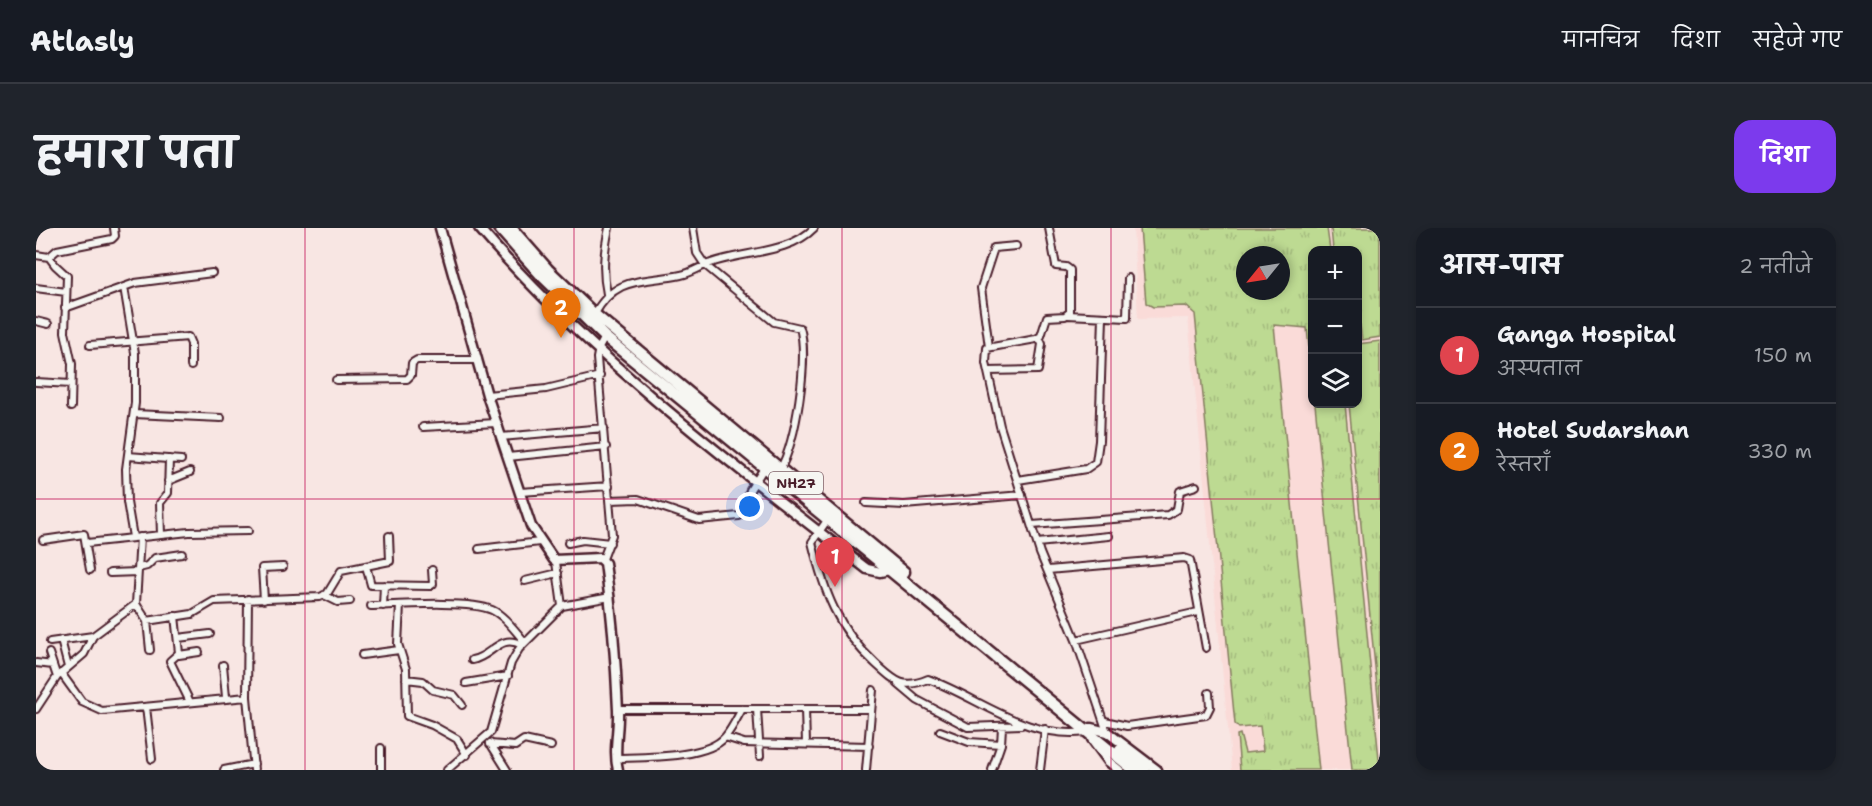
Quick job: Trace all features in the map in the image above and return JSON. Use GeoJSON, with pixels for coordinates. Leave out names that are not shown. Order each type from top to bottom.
{"type":"FeatureCollection","features":[{"type":"Feature","properties":{"kind":"highway","name":"NH27"},"geometry":{"type":"LineString","coordinates":[[499,228],[541,275],[592,319],[780,469],[1134,770]]}},
{"type":"Feature","properties":{"kind":"highway","name":"NH27"},"geometry":{"type":"LineString","coordinates":[[511,228],[592,319],[605,337],[889,570],[1089,730],[1145,770]]}},
{"type":"Feature","properties":{"kind":"street"},"geometry":{"type":"LineString","coordinates":[[49,257],[57,250],[112,239],[115,236],[114,228]]}},
{"type":"Feature","properties":{"kind":"street"},"geometry":{"type":"LineString","coordinates":[[440,228],[496,423],[540,542],[556,562],[562,606]]}},
{"type":"Feature","properties":{"kind":"street"},"geometry":{"type":"LineString","coordinates":[[479,228],[519,274],[615,363],[756,481],[867,569],[880,572],[889,570]]}},
{"type":"Feature","properties":{"kind":"street"},"geometry":{"type":"LineString","coordinates":[[608,294],[604,280],[604,252],[609,228]]}},
{"type":"Feature","properties":{"kind":"street"},"geometry":{"type":"LineString","coordinates":[[693,228],[697,253],[705,265],[774,322],[800,328],[804,376],[790,451],[780,469]]}},
{"type":"Feature","properties":{"kind":"street"},"geometry":{"type":"LineString","coordinates":[[1049,228],[1056,266],[1070,270],[1068,315]]}},
{"type":"Feature","properties":{"kind":"street"},"geometry":{"type":"LineString","coordinates":[[592,319],[608,294],[633,282],[684,275],[705,265],[800,240],[813,229]]}},
{"type":"Feature","properties":{"kind":"street"},"geometry":{"type":"LineString","coordinates":[[1016,246],[997,247],[992,250],[982,283],[989,347],[986,351],[988,371],[1000,426],[1037,543],[1076,640],[1106,721],[1107,732]]}},
{"type":"Feature","properties":{"kind":"street"},"geometry":{"type":"LineString","coordinates":[[36,255],[49,257],[55,266],[67,276],[65,308],[71,407]]}},
{"type":"Feature","properties":{"kind":"street"},"geometry":{"type":"LineString","coordinates":[[65,308],[135,283],[212,273]]}},
{"type":"Feature","properties":{"kind":"street"},"geometry":{"type":"LineString","coordinates":[[988,371],[1038,370],[1042,344],[1039,338],[1047,317],[1068,315],[1125,319],[1128,316],[1128,278]]}},
{"type":"Feature","properties":{"kind":"street"},"geometry":{"type":"LineString","coordinates":[[124,287],[134,340],[134,414],[128,456],[127,494],[136,537],[139,570],[136,604],[147,621],[150,650]]}},
{"type":"Feature","properties":{"kind":"street"},"geometry":{"type":"LineString","coordinates":[[36,288],[66,292]]}},
{"type":"Feature","properties":{"kind":"street"},"geometry":{"type":"LineString","coordinates":[[1018,480],[1086,469],[1096,462],[1099,441],[1103,317]]}},
{"type":"Feature","properties":{"kind":"street"},"geometry":{"type":"LineString","coordinates":[[36,321],[48,324]]}},
{"type":"Feature","properties":{"kind":"street"},"geometry":{"type":"LineString","coordinates":[[605,337],[599,348],[610,500],[610,543],[603,560],[610,597],[618,709],[616,758],[618,770]]}},
{"type":"Feature","properties":{"kind":"street"},"geometry":{"type":"LineString","coordinates":[[90,345],[134,340],[188,338],[191,344],[191,366]]}},
{"type":"Feature","properties":{"kind":"street"},"geometry":{"type":"LineString","coordinates":[[989,347],[1039,338]]}},
{"type":"Feature","properties":{"kind":"street"},"geometry":{"type":"LineString","coordinates":[[336,380],[407,379],[411,375],[412,363],[417,360],[478,360]]}},
{"type":"Feature","properties":{"kind":"street"},"geometry":{"type":"LineString","coordinates":[[487,395],[546,389],[600,376]]}},
{"type":"Feature","properties":{"kind":"street"},"geometry":{"type":"LineString","coordinates":[[36,382],[71,384]]}},
{"type":"Feature","properties":{"kind":"street"},"geometry":{"type":"LineString","coordinates":[[134,414],[221,418]]}},
{"type":"Feature","properties":{"kind":"street"},"geometry":{"type":"LineString","coordinates":[[423,427],[496,423]]}},
{"type":"Feature","properties":{"kind":"street"},"geometry":{"type":"LineString","coordinates":[[501,437],[604,428]]}},
{"type":"Feature","properties":{"kind":"street"},"geometry":{"type":"LineString","coordinates":[[508,457],[606,447]]}},
{"type":"Feature","properties":{"kind":"street"},"geometry":{"type":"LineString","coordinates":[[128,456],[181,460]]}},
{"type":"Feature","properties":{"kind":"street"},"geometry":{"type":"LineString","coordinates":[[161,535],[160,503],[167,495],[169,459]]}},
{"type":"Feature","properties":{"kind":"street"},"geometry":{"type":"LineString","coordinates":[[610,500],[638,499],[699,520],[739,516],[744,512],[756,481],[764,468]]}},
{"type":"Feature","properties":{"kind":"street"},"geometry":{"type":"LineString","coordinates":[[168,481],[190,472]]}},
{"type":"Feature","properties":{"kind":"street"},"geometry":{"type":"LineString","coordinates":[[520,492],[609,486]]}},
{"type":"Feature","properties":{"kind":"street"},"geometry":{"type":"LineString","coordinates":[[1032,525],[1168,515],[1177,509],[1180,491],[1196,486]]}},
{"type":"Feature","properties":{"kind":"street"},"geometry":{"type":"LineString","coordinates":[[866,503],[904,505],[1022,495]]}},
{"type":"Feature","properties":{"kind":"street"},"geometry":{"type":"LineString","coordinates":[[828,519],[812,542],[819,570],[839,620],[854,644],[917,700],[950,719],[968,727],[1027,724]]}},
{"type":"Feature","properties":{"kind":"street"},"geometry":{"type":"LineString","coordinates":[[87,543],[161,535],[248,531]]}},
{"type":"Feature","properties":{"kind":"street"},"geometry":{"type":"LineString","coordinates":[[43,540],[82,533],[86,536],[90,570]]}},
{"type":"Feature","properties":{"kind":"street"},"geometry":{"type":"LineString","coordinates":[[324,596],[341,571],[390,561],[389,536]]}},
{"type":"Feature","properties":{"kind":"street"},"geometry":{"type":"LineString","coordinates":[[1037,543],[1109,536]]}},
{"type":"Feature","properties":{"kind":"street"},"geometry":{"type":"LineString","coordinates":[[568,543],[583,540],[610,543]]}},
{"type":"Feature","properties":{"kind":"street"},"geometry":{"type":"LineString","coordinates":[[479,549],[540,542]]}},
{"type":"Feature","properties":{"kind":"street"},"geometry":{"type":"LineString","coordinates":[[110,573],[139,570],[155,558],[182,554]]}},
{"type":"Feature","properties":{"kind":"street"},"geometry":{"type":"LineString","coordinates":[[1048,570],[1184,558],[1192,564],[1198,612],[1206,648]]}},
{"type":"Feature","properties":{"kind":"street"},"geometry":{"type":"LineString","coordinates":[[556,562],[603,560]]}},
{"type":"Feature","properties":{"kind":"street"},"geometry":{"type":"LineString","coordinates":[[366,566],[370,584],[384,585],[430,586],[433,584],[432,570]]}},
{"type":"Feature","properties":{"kind":"street"},"geometry":{"type":"LineString","coordinates":[[264,600],[262,568],[283,567]]}},
{"type":"Feature","properties":{"kind":"street"},"geometry":{"type":"LineString","coordinates":[[525,581],[558,573]]}},
{"type":"Feature","properties":{"kind":"street"},"geometry":{"type":"LineString","coordinates":[[383,606],[384,585]]}},
{"type":"Feature","properties":{"kind":"street"},"geometry":{"type":"LineString","coordinates":[[147,621],[192,614],[214,601],[324,596],[338,602],[350,601]]}},
{"type":"Feature","properties":{"kind":"street"},"geometry":{"type":"LineString","coordinates":[[447,770],[488,741],[513,657],[523,644],[562,606],[610,597]]}},
{"type":"Feature","properties":{"kind":"street"},"geometry":{"type":"LineString","coordinates":[[224,770],[254,767],[247,697],[248,599]]}},
{"type":"Feature","properties":{"kind":"street"},"geometry":{"type":"LineString","coordinates":[[36,709],[59,675],[84,654],[93,636],[136,604]]}},
{"type":"Feature","properties":{"kind":"street"},"geometry":{"type":"LineString","coordinates":[[400,605],[399,650],[405,663],[408,718],[432,725],[457,739],[467,755]]}},
{"type":"Feature","properties":{"kind":"street"},"geometry":{"type":"LineString","coordinates":[[371,606],[484,607],[499,614],[523,644]]}},
{"type":"Feature","properties":{"kind":"street"},"geometry":{"type":"LineString","coordinates":[[1076,640],[1198,612]]}},
{"type":"Feature","properties":{"kind":"street"},"geometry":{"type":"LineString","coordinates":[[175,616],[179,655]]}},
{"type":"Feature","properties":{"kind":"street"},"geometry":{"type":"LineString","coordinates":[[178,638],[210,634]]}},
{"type":"Feature","properties":{"kind":"street"},"geometry":{"type":"LineString","coordinates":[[50,642],[93,636]]}},
{"type":"Feature","properties":{"kind":"street"},"geometry":{"type":"LineString","coordinates":[[61,640],[68,667]]}},
{"type":"Feature","properties":{"kind":"street"},"geometry":{"type":"LineString","coordinates":[[472,660],[482,657],[501,642],[511,641],[523,644]]}},
{"type":"Feature","properties":{"kind":"street"},"geometry":{"type":"LineString","coordinates":[[362,655],[399,650]]}},
{"type":"Feature","properties":{"kind":"street"},"geometry":{"type":"LineString","coordinates":[[190,702],[170,661],[179,655],[199,652]]}},
{"type":"Feature","properties":{"kind":"street"},"geometry":{"type":"LineString","coordinates":[[49,653],[59,675],[82,702],[95,710],[247,697]]}},
{"type":"Feature","properties":{"kind":"street"},"geometry":{"type":"LineString","coordinates":[[36,663],[53,665]]}},
{"type":"Feature","properties":{"kind":"street"},"geometry":{"type":"LineString","coordinates":[[223,665],[226,698]]}},
{"type":"Feature","properties":{"kind":"street"},"geometry":{"type":"LineString","coordinates":[[466,683],[508,676]]}},
{"type":"Feature","properties":{"kind":"street"},"geometry":{"type":"LineString","coordinates":[[406,679],[423,681],[433,690],[454,695],[462,705]]}},
{"type":"Feature","properties":{"kind":"street"},"geometry":{"type":"LineString","coordinates":[[895,681],[912,686],[928,679],[948,686],[1007,719],[1045,729],[1068,734],[1089,730],[1107,732],[1157,770]]}},
{"type":"Feature","properties":{"kind":"street"},"geometry":{"type":"LineString","coordinates":[[866,770],[873,690]]}},
{"type":"Feature","properties":{"kind":"street"},"geometry":{"type":"LineString","coordinates":[[1106,721],[1127,726],[1206,715],[1210,707],[1209,693]]}},
{"type":"Feature","properties":{"kind":"street"},"geometry":{"type":"LineString","coordinates":[[146,707],[152,759]]}},
{"type":"Feature","properties":{"kind":"street"},"geometry":{"type":"LineString","coordinates":[[618,709],[870,709]]}},
{"type":"Feature","properties":{"kind":"street"},"geometry":{"type":"LineString","coordinates":[[616,758],[688,753],[719,743],[742,709]]}},
{"type":"Feature","properties":{"kind":"street"},"geometry":{"type":"LineString","coordinates":[[757,709],[760,756]]}},
{"type":"Feature","properties":{"kind":"street"},"geometry":{"type":"LineString","coordinates":[[805,709],[806,744]]}},
{"type":"Feature","properties":{"kind":"street"},"geometry":{"type":"LineString","coordinates":[[992,770],[1001,744],[1002,727]]}},
{"type":"Feature","properties":{"kind":"street"},"geometry":{"type":"LineString","coordinates":[[1040,770],[1045,729]]}},
{"type":"Feature","properties":{"kind":"street"},"geometry":{"type":"LineString","coordinates":[[1089,730],[1109,762],[1119,770]]}},
{"type":"Feature","properties":{"kind":"street"},"geometry":{"type":"LineString","coordinates":[[940,731],[969,742],[1001,744]]}},
{"type":"Feature","properties":{"kind":"street"},"geometry":{"type":"LineString","coordinates":[[725,737],[744,743],[869,746]]}},
{"type":"Feature","properties":{"kind":"street"},"geometry":{"type":"LineString","coordinates":[[488,741],[515,746],[524,740],[551,746]]}},
{"type":"Feature","properties":{"kind":"street"},"geometry":{"type":"LineString","coordinates":[[488,741],[507,770]]}},
{"type":"Feature","properties":{"kind":"street"},"geometry":{"type":"LineString","coordinates":[[381,748],[381,770]]}},
{"type":"Feature","properties":{"kind":"shaded area"},"geometry":{"type":"Polygon","coordinates":[[[1133,228],[1380,228],[1380,770],[1232,770],[1188,318],[1138,319],[1133,228]]]}},
{"type":"Feature","properties":{"kind":"green space"},"geometry":{"type":"Polygon","coordinates":[[[1140,228],[1327,228],[1329,246],[1308,246],[1308,338],[1307,328],[1274,325],[1319,770],[1240,770],[1237,735],[1240,734],[1245,753],[1263,751],[1260,726],[1239,728],[1235,724],[1195,314],[1186,306],[1153,307],[1146,303],[1140,228]]]}},
{"type":"Feature","properties":{"kind":"green space"},"geometry":{"type":"Polygon","coordinates":[[[1331,228],[1380,228],[1380,337],[1362,340],[1362,246],[1333,246],[1331,228]]]}},
{"type":"Feature","properties":{"kind":"green space"},"geometry":{"type":"Polygon","coordinates":[[[1380,341],[1380,717],[1349,408],[1362,408],[1362,343],[1380,341]]]}},
{"type":"Feature","properties":{"kind":"green space"},"geometry":{"type":"Polygon","coordinates":[[[1315,408],[1345,408],[1380,770],[1352,770],[1315,408]]]}},
{"type":"Feature","properties":{"kind":"place","name":"Hotel Sudarshan"},"geometry":{"type":"Point","coordinates":[561,338]}},
{"type":"Feature","properties":{"kind":"place","name":"Ganga Hospital"},"geometry":{"type":"Point","coordinates":[835,587]}}]}
